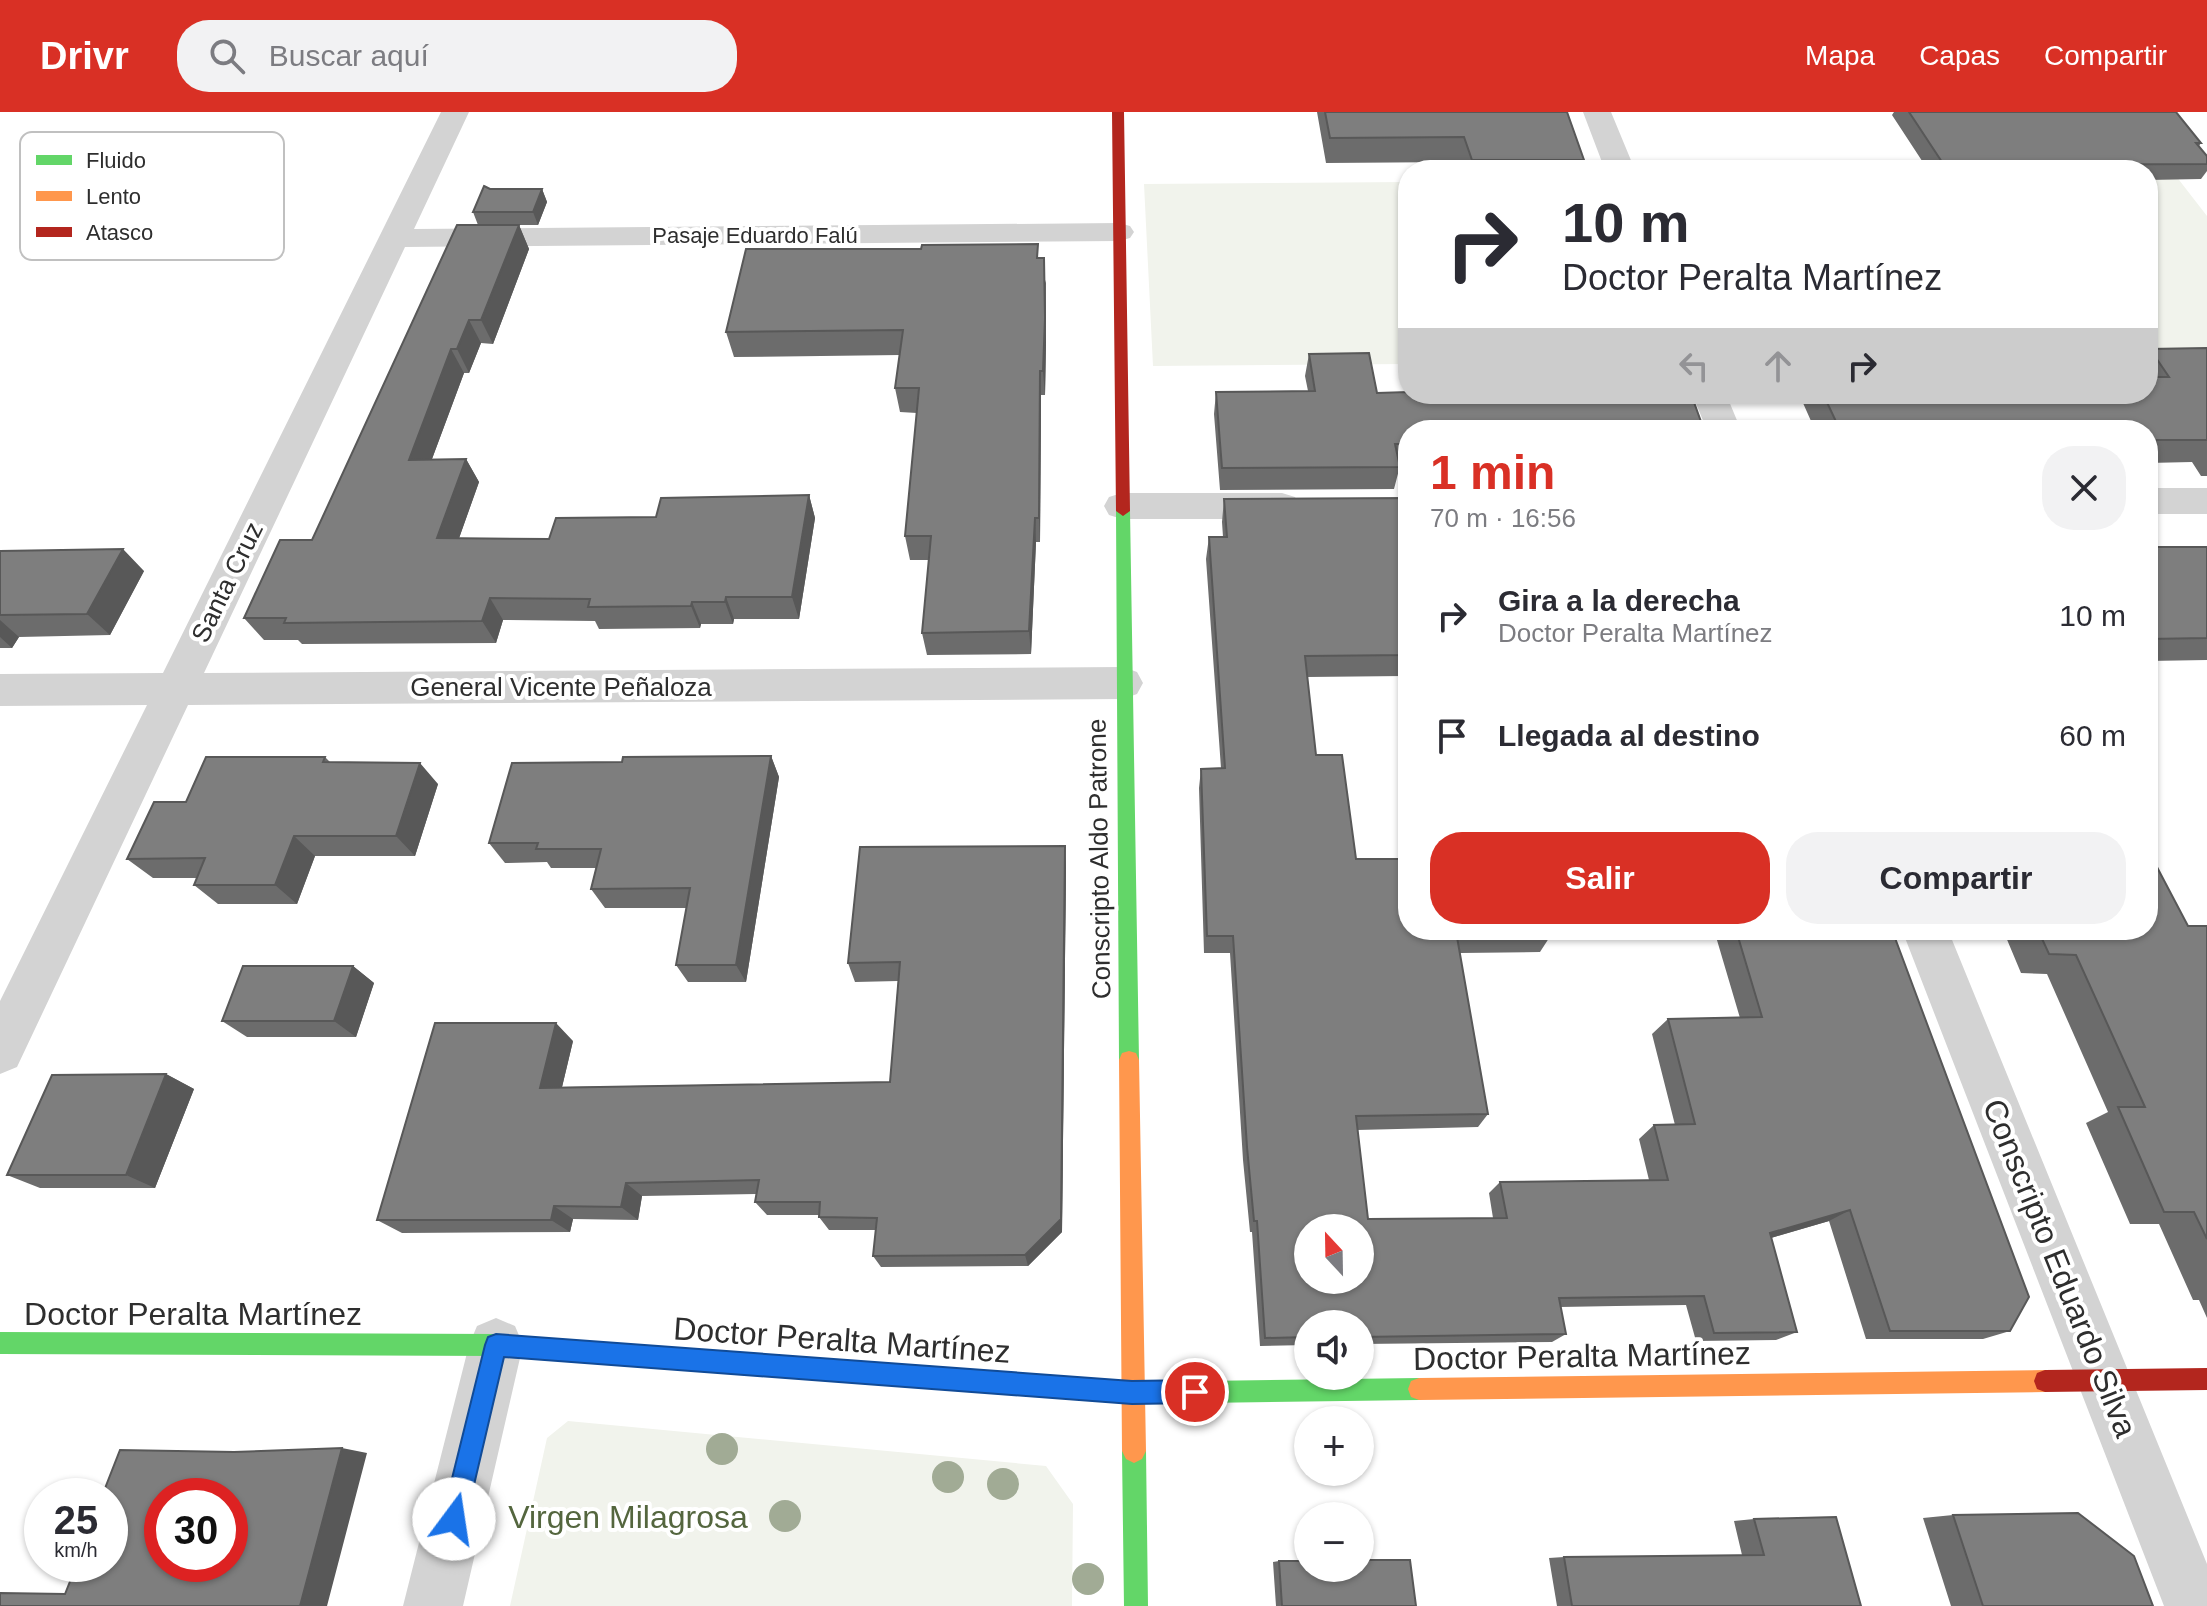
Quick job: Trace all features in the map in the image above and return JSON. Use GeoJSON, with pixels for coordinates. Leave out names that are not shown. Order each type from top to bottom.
{"type":"FeatureCollection","features":[{"type":"Feature","properties":{"kind":"street","name":"Santa Cruz"},"geometry":{"type":"LineString","coordinates":[[0,1051],[455,112]]}},
{"type":"Feature","properties":{"kind":"street","name":"Conscripto Aldo Patrone"},"geometry":{"type":"LineString","coordinates":[[1118,112],[1136,1606]]}},
{"type":"Feature","properties":{"kind":"street"},"geometry":{"type":"LineString","coordinates":[[1597,112],[1616,160]]}},
{"type":"Feature","properties":{"kind":"street","name":"Pasaje Eduardo Falú"},"geometry":{"type":"LineString","coordinates":[[392,238],[1119,232]]}},
{"type":"Feature","properties":{"kind":"street"},"geometry":{"type":"LineString","coordinates":[[2158,501],[2207,501]]}},
{"type":"Feature","properties":{"kind":"street"},"geometry":{"type":"LineString","coordinates":[[1122,506],[1313,505]]}},
{"type":"Feature","properties":{"kind":"street","name":"General Vicente Peñaloza"},"geometry":{"type":"LineString","coordinates":[[0,690],[1123,683]]}},
{"type":"Feature","properties":{"kind":"street","name":"Conscripto Eduardo Silva"},"geometry":{"type":"LineString","coordinates":[[1929,940],[2194,1606]]}},
{"type":"Feature","properties":{"kind":"street","name":"Doctor Peralta Martínez"},"geometry":{"type":"LineString","coordinates":[[0,1343],[496,1345],[1132,1393],[2207,1379]]}},
{"type":"Feature","properties":{"kind":"street"},"geometry":{"type":"LineString","coordinates":[[433,1606],[496,1345]]}},
{"type":"Feature","properties":{"kind":"green space"},"geometry":{"type":"Polygon","coordinates":[[[2158,176],[2176,176],[2207,216],[2207,357],[2158,357],[2158,176]]]}},
{"type":"Feature","properties":{"kind":"green space"},"geometry":{"type":"Polygon","coordinates":[[[1398,182],[1398,364],[1153,366],[1144,184],[1398,182]]]}},
{"type":"Feature","properties":{"kind":"green space","name":"Virgen Milagrosa"},"geometry":{"type":"Polygon","coordinates":[[[568,1421],[1046,1466],[1073,1504],[1072,1606],[510,1606],[547,1438],[568,1421]]]}},
{"type":"Feature","properties":{"kind":"building"},"geometry":{"type":"Polygon","coordinates":[[[1325,112],[1567,112],[1584,160],[1472,160],[1464,137],[1330,138],[1325,112]]]}},
{"type":"Feature","properties":{"kind":"building"},"geometry":{"type":"Polygon","coordinates":[[[1909,112],[2176,112],[2201,143],[2196,143],[2207,156],[2207,164],[2158,164],[2158,160],[1941,160],[1909,112]]]}},
{"type":"Feature","properties":{"kind":"building"},"geometry":{"type":"Polygon","coordinates":[[[484,186],[490,189],[542,189],[533,212],[473,212],[484,186]]]}},
{"type":"Feature","properties":{"kind":"building"},"geometry":{"type":"Polygon","coordinates":[[[457,225],[519,225],[481,320],[469,320],[457,349],[451,349],[409,460],[466,459],[437,538],[549,539],[556,518],[656,517],[661,498],[809,495],[792,597],[726,597],[725,602],[692,602],[691,606],[588,607],[590,599],[490,598],[482,621],[284,623],[286,618],[244,618],[280,540],[312,540],[457,225]]]}},
{"type":"Feature","properties":{"kind":"building"},"geometry":{"type":"Polygon","coordinates":[[[1038,244],[1037,258],[1044,258],[1045,318],[1043,371],[1040,371],[1039,518],[1035,518],[1029,631],[922,633],[931,536],[905,536],[919,388],[895,388],[903,330],[726,332],[746,249],[921,249],[922,245],[1038,244]]]}},
{"type":"Feature","properties":{"kind":"building"},"geometry":{"type":"Polygon","coordinates":[[[2207,348],[2207,440],[2158,440],[2158,420],[1835,420],[1828,404],[2158,404],[2158,377],[2169,377],[2158,361],[2158,349],[2207,348]]]}},
{"type":"Feature","properties":{"kind":"building"},"geometry":{"type":"Polygon","coordinates":[[[1369,353],[1377,393],[1398,392],[1398,404],[1695,404],[1700,420],[1398,420],[1398,444],[1395,444],[1398,467],[1222,468],[1216,392],[1315,391],[1309,354],[1369,353]]]}},
{"type":"Feature","properties":{"kind":"building"},"geometry":{"type":"Polygon","coordinates":[[[1398,498],[1398,655],[1305,656],[1316,755],[1342,755],[1356,859],[1398,859],[1398,940],[1458,940],[1488,1114],[1356,1116],[1367,1214],[1294,1214],[1294,1294],[1374,1294],[1374,1219],[1507,1218],[1500,1182],[1668,1180],[1654,1125],[1695,1124],[1668,1019],[1762,1017],[1739,940],[1896,940],[2029,1297],[2010,1331],[1890,1331],[1850,1210],[1770,1233],[1797,1332],[1714,1333],[1704,1296],[1559,1298],[1566,1334],[1374,1337],[1374,1310],[1294,1310],[1294,1337],[1265,1338],[1257,1221],[1254,1221],[1247,1147],[1233,936],[1207,936],[1201,769],[1225,768],[1209,537],[1227,537],[1224,499],[1398,498]]]}},
{"type":"Feature","properties":{"kind":"building"},"geometry":{"type":"Polygon","coordinates":[[[2158,547],[2207,547],[2207,638],[2158,639],[2158,547]]]}},
{"type":"Feature","properties":{"kind":"building"},"geometry":{"type":"Polygon","coordinates":[[[123,549],[87,614],[0,615],[0,551],[123,549]]]}},
{"type":"Feature","properties":{"kind":"building"},"geometry":{"type":"Polygon","coordinates":[[[771,756],[736,965],[676,965],[690,888],[591,889],[601,849],[536,849],[538,843],[489,843],[512,763],[622,762],[623,757],[771,756]]]}},
{"type":"Feature","properties":{"kind":"building"},"geometry":{"type":"Polygon","coordinates":[[[206,757],[325,757],[323,762],[420,763],[396,836],[294,836],[275,885],[194,885],[205,858],[127,859],[154,802],[186,802],[206,757]]]}},
{"type":"Feature","properties":{"kind":"building"},"geometry":{"type":"Polygon","coordinates":[[[1065,846],[1061,1219],[1025,1255],[873,1256],[877,1218],[819,1217],[820,1202],[755,1202],[759,1180],[626,1183],[621,1207],[554,1206],[551,1220],[377,1220],[435,1023],[556,1023],[540,1088],[890,1082],[900,962],[848,963],[860,847],[1065,846]]]}},
{"type":"Feature","properties":{"kind":"building"},"geometry":{"type":"Polygon","coordinates":[[[2158,869],[2188,926],[2207,926],[2207,1239],[2194,1212],[2164,1212],[2118,1107],[2145,1107],[2076,955],[2049,954],[2043,940],[2158,940],[2158,869]]]}},
{"type":"Feature","properties":{"kind":"building"},"geometry":{"type":"Polygon","coordinates":[[[243,966],[353,966],[334,1021],[222,1021],[243,966]]]}},
{"type":"Feature","properties":{"kind":"building"},"geometry":{"type":"Polygon","coordinates":[[[166,1074],[126,1175],[7,1175],[52,1075],[166,1074]]]}},
{"type":"Feature","properties":{"kind":"building"},"geometry":{"type":"Polygon","coordinates":[[[342,1448],[300,1606],[0,1606],[0,1593],[65,1594],[70,1582],[128,1582],[128,1478],[109,1478],[120,1450],[234,1452],[342,1448]]]}},
{"type":"Feature","properties":{"kind":"building"},"geometry":{"type":"Polygon","coordinates":[[[2078,1513],[2134,1556],[2153,1606],[1983,1606],[1953,1515],[2078,1513]]]}},
{"type":"Feature","properties":{"kind":"building"},"geometry":{"type":"Polygon","coordinates":[[[1836,1517],[1861,1606],[1572,1606],[1564,1557],[1764,1555],[1754,1519],[1836,1517]]]}},
{"type":"Feature","properties":{"kind":"building"},"geometry":{"type":"Polygon","coordinates":[[[1374,1560],[1410,1560],[1416,1606],[1282,1606],[1279,1561],[1294,1561],[1294,1582],[1374,1582],[1374,1560]]]}},
{"type":"Feature","properties":{"kind":"traffic: fast"},"geometry":{"type":"LineString","coordinates":[[1123,511],[1129,1060]]}},
{"type":"Feature","properties":{"kind":"traffic: fast"},"geometry":{"type":"LineString","coordinates":[[0,1343],[496,1345],[644,1356]]}},
{"type":"Feature","properties":{"kind":"traffic: fast"},"geometry":{"type":"LineString","coordinates":[[1057,1387],[1132,1393],[1419,1389]]}},
{"type":"Feature","properties":{"kind":"traffic: fast"},"geometry":{"type":"LineString","coordinates":[[1134,1451],[1136,1606]]}},
{"type":"Feature","properties":{"kind":"traffic: slow"},"geometry":{"type":"LineString","coordinates":[[1129,1060],[1134,1451]]}},
{"type":"Feature","properties":{"kind":"traffic: slow"},"geometry":{"type":"LineString","coordinates":[[1419,1389],[2045,1381]]}},
{"type":"Feature","properties":{"kind":"traffic: jam"},"geometry":{"type":"LineString","coordinates":[[1118,112],[1123,511]]}},
{"type":"Feature","properties":{"kind":"traffic: jam"},"geometry":{"type":"LineString","coordinates":[[644,1356],[1057,1387]]}},
{"type":"Feature","properties":{"kind":"traffic: jam"},"geometry":{"type":"LineString","coordinates":[[2045,1381],[2207,1379]]}},
{"type":"Feature","properties":{"kind":"route"},"geometry":{"type":"LineString","coordinates":[[454,1519],[496,1345],[1132,1393],[1195,1392]]}}]}
